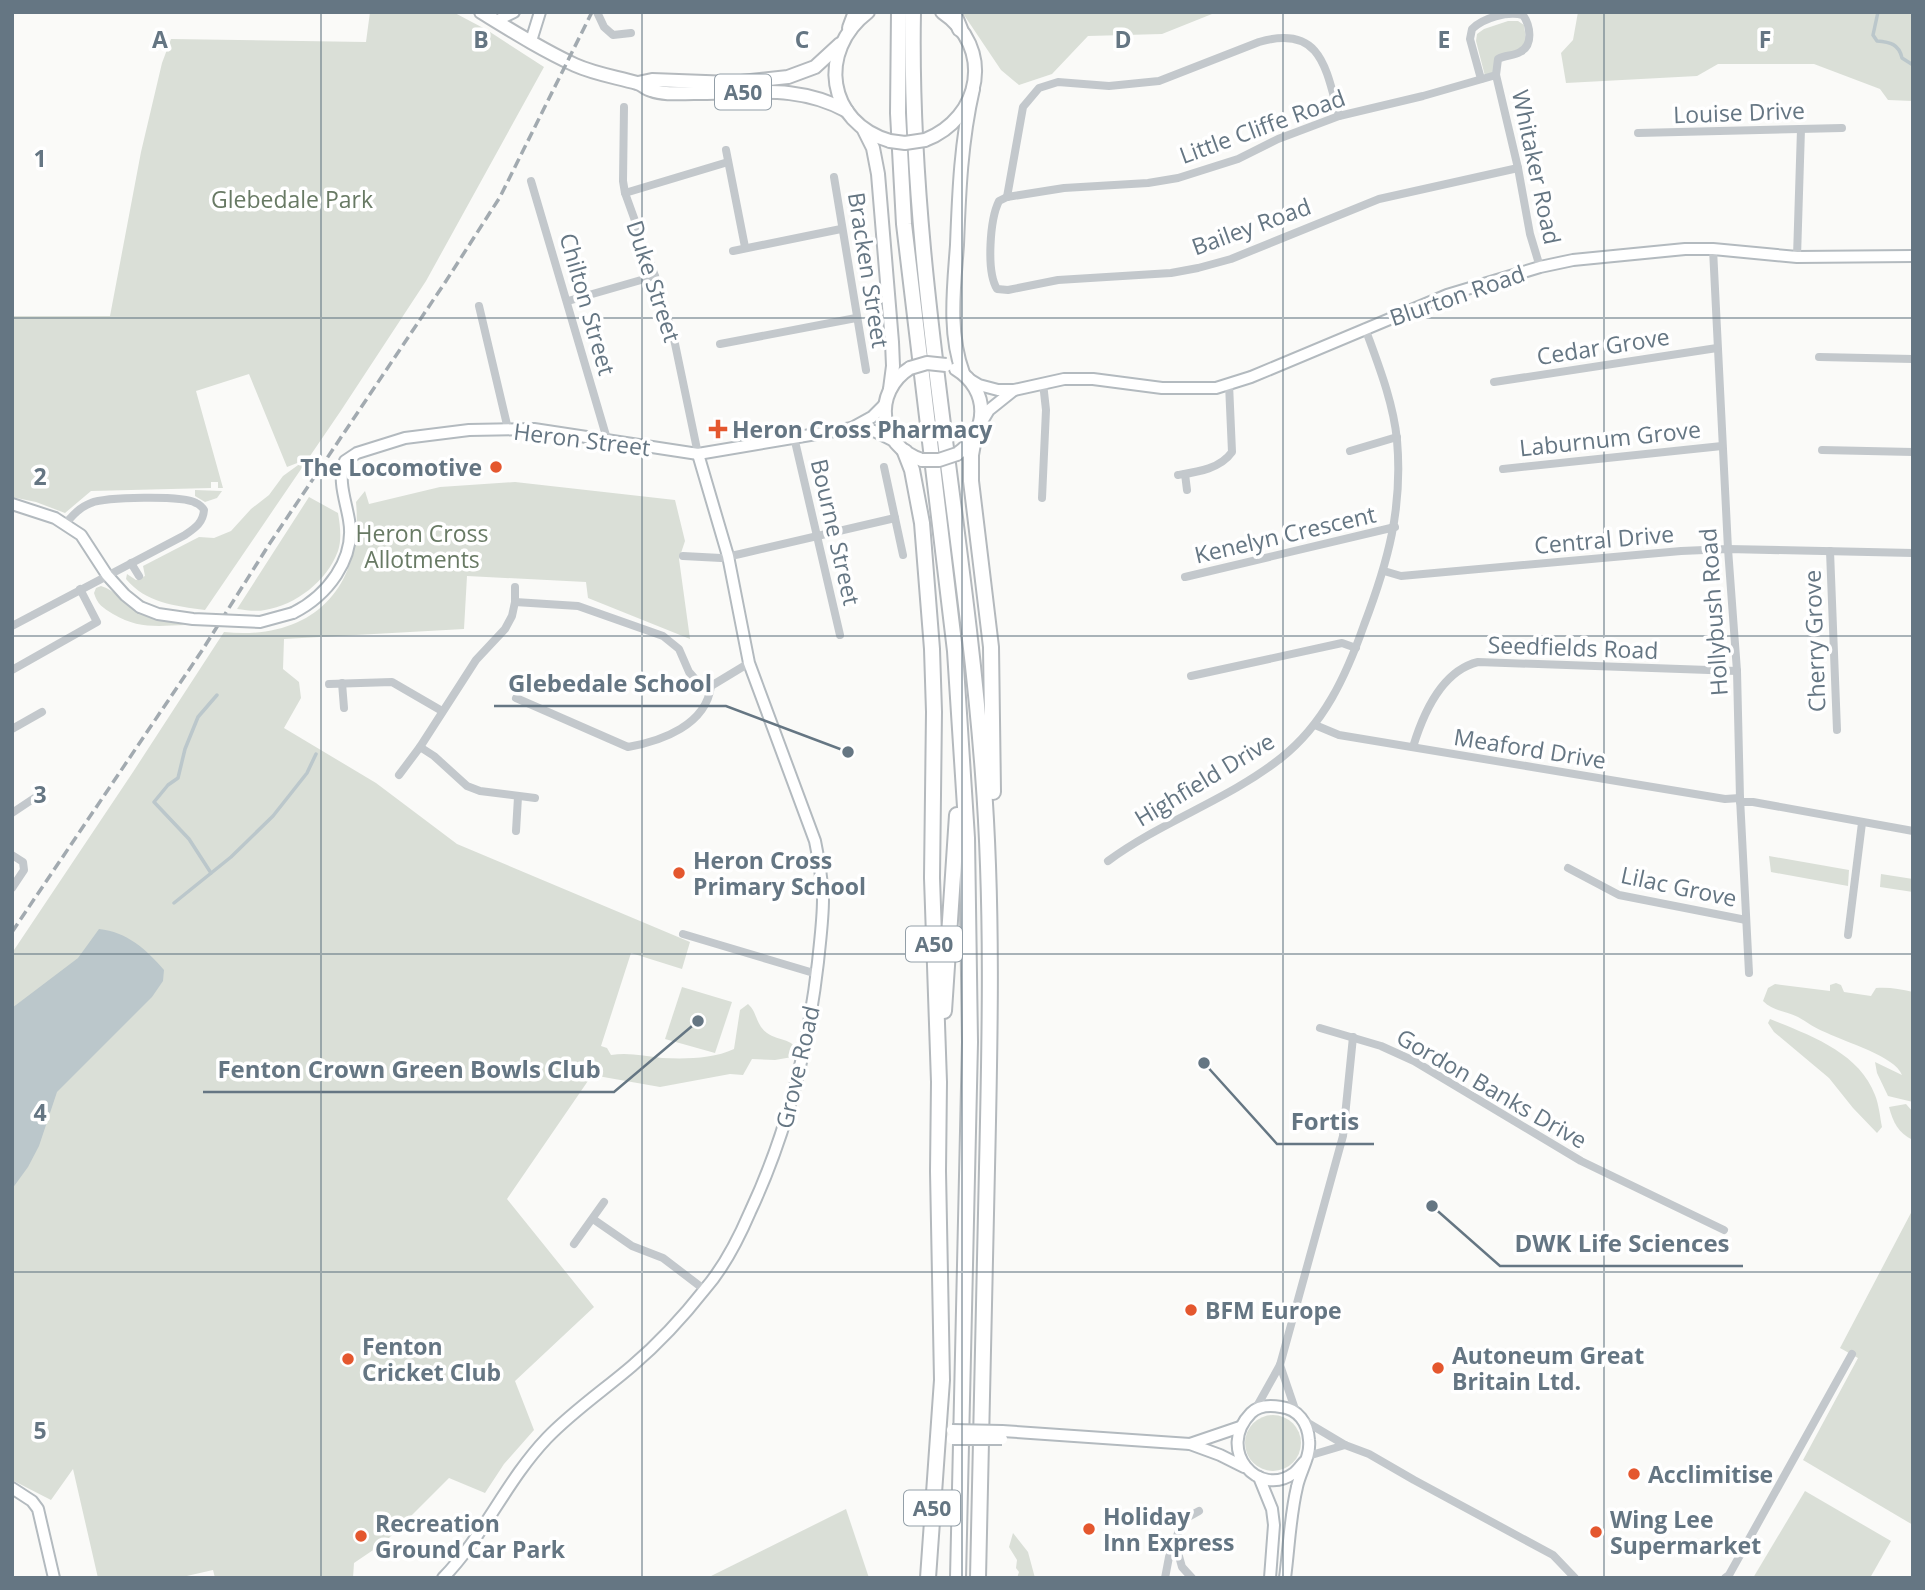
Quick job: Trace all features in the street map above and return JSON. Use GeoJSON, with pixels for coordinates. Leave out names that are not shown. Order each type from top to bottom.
{"type":"FeatureCollection","features":[{"type":"Feature","properties":{"kind":"highway"},"geometry":{"type":"LineString","coordinates":[[850,28],[856,12]]}},
{"type":"Feature","properties":{"kind":"highway","name":"A50"},"geometry":{"type":"LineString","coordinates":[[899,12],[898,113],[904,224],[955,651],[967,838],[970,1042],[958,1578]]}},
{"type":"Feature","properties":{"kind":"highway","name":"A50"},"geometry":{"type":"LineString","coordinates":[[914,12],[918,196],[927,296],[976,701],[989,864]]}},
{"type":"Feature","properties":{"kind":"highway"},"geometry":{"type":"LineString","coordinates":[[953,12],[960,29]]}},
{"type":"Feature","properties":{"kind":"highway","name":"A50"},"geometry":{"type":"LineString","coordinates":[[977,432],[971,455],[971,481],[993,679],[980,1578]]}},
{"type":"Feature","properties":{"kind":"highway","name":"A50"},"geometry":{"type":"LineString","coordinates":[[905,452],[914,477],[922,523],[934,712],[932,878],[939,1082],[942,1380],[946,1435],[928,1578]]}},
{"type":"Feature","properties":{"kind":"highway","name":"A50"},"geometry":{"type":"LineString","coordinates":[[939,1082],[957,840],[955,651]]}},
{"type":"Feature","properties":{"kind":"main road","name":"A50"},"geometry":{"type":"LineString","coordinates":[[481,12],[548,52],[591,71],[638,83],[651,90],[795,93],[820,99],[847,111]]}},
{"type":"Feature","properties":{"kind":"main road","name":"A50"},"geometry":{"type":"LineString","coordinates":[[868,12],[850,28],[841,44],[836,57],[835,80],[847,111],[864,130],[875,158],[893,366],[885,404],[886,427],[894,441],[905,452],[922,460],[939,460],[957,454],[977,432],[980,399],[966,376],[956,349],[954,319],[963,141],[975,62],[972,50],[960,29],[942,12]]}},
{"type":"Feature","properties":{"kind":"main road","name":"A50"},"geometry":{"type":"LineString","coordinates":[[638,83],[652,80],[732,83],[789,77],[815,67],[841,44]]}},
{"type":"Feature","properties":{"kind":"main road","name":"A50"},"geometry":{"type":"LineString","coordinates":[[864,130],[890,141],[905,143],[925,140],[946,130],[956,121],[973,89]]}},
{"type":"Feature","properties":{"kind":"main road","name":"A50"},"geometry":{"type":"LineString","coordinates":[[890,389],[898,378],[911,368],[927,363],[946,365],[966,376]]}},
{"type":"Feature","properties":{"kind":"street"},"geometry":{"type":"LineString","coordinates":[[496,21],[514,12]]}},
{"type":"Feature","properties":{"kind":"street"},"geometry":{"type":"LineString","coordinates":[[531,41],[540,12]]}},
{"type":"Feature","properties":{"kind":"street"},"geometry":{"type":"LineString","coordinates":[[597,12],[604,27],[613,35],[631,33]]}},
{"type":"Feature","properties":{"kind":"street"},"geometry":{"type":"LineString","coordinates":[[1481,79],[1470,38],[1472,29],[1482,22],[1506,14],[1523,15],[1529,30],[1527,44],[1520,53],[1498,59],[1496,75]]}},
{"type":"Feature","properties":{"kind":"street"},"geometry":{"type":"LineString","coordinates":[[1007,197],[1023,107],[1039,88],[1058,82],[1109,86],[1159,81],[1259,42],[1276,37],[1289,37],[1310,45],[1320,56],[1327,71],[1339,116]]}},
{"type":"Feature","properties":{"kind":"street","name":"Little Cliffe Road"},"geometry":{"type":"LineString","coordinates":[[1007,197],[1064,188],[1148,183],[1178,178],[1238,159],[1278,139],[1339,116],[1496,75]]}},
{"type":"Feature","properties":{"kind":"street","name":"Whitaker Road"},"geometry":{"type":"LineString","coordinates":[[1496,75],[1530,234],[1540,267]]}},
{"type":"Feature","properties":{"kind":"street","name":"Duke Street"},"geometry":{"type":"LineString","coordinates":[[624,107],[625,193],[674,339],[698,454]]}},
{"type":"Feature","properties":{"kind":"street","name":"Louise Drive"},"geometry":{"type":"LineString","coordinates":[[1638,134],[1842,128]]}},
{"type":"Feature","properties":{"kind":"street"},"geometry":{"type":"LineString","coordinates":[[1797,257],[1801,129]]}},
{"type":"Feature","properties":{"kind":"street"},"geometry":{"type":"LineString","coordinates":[[726,150],[746,247]]}},
{"type":"Feature","properties":{"kind":"street"},"geometry":{"type":"LineString","coordinates":[[625,193],[728,162]]}},
{"type":"Feature","properties":{"kind":"street","name":"Bailey Road"},"geometry":{"type":"LineString","coordinates":[[1007,197],[999,201],[995,209],[991,272],[997,289],[1008,290],[1058,279],[1171,273],[1231,259],[1379,199],[1518,168]]}},
{"type":"Feature","properties":{"kind":"street","name":"Bracken Street"},"geometry":{"type":"LineString","coordinates":[[834,177],[866,370]]}},
{"type":"Feature","properties":{"kind":"street","name":"Chilton Street"},"geometry":{"type":"LineString","coordinates":[[531,181],[607,439]]}},
{"type":"Feature","properties":{"kind":"street"},"geometry":{"type":"LineString","coordinates":[[733,251],[841,229]]}},
{"type":"Feature","properties":{"kind":"street","name":"Blurton Road"},"geometry":{"type":"LineString","coordinates":[[966,376],[987,388],[1014,390],[1064,379],[1202,389],[1251,377],[1447,295],[1540,267],[1604,256],[1685,249],[1797,257],[1913,256]]}},
{"type":"Feature","properties":{"kind":"street","name":"Hollybush Road"},"geometry":{"type":"LineString","coordinates":[[1713,249],[1722,446],[1737,671],[1740,800],[1749,973]]}},
{"type":"Feature","properties":{"kind":"street"},"geometry":{"type":"LineString","coordinates":[[568,301],[655,276]]}},
{"type":"Feature","properties":{"kind":"street"},"geometry":{"type":"LineString","coordinates":[[479,306],[508,429]]}},
{"type":"Feature","properties":{"kind":"street"},"geometry":{"type":"LineString","coordinates":[[720,344],[856,318]]}},
{"type":"Feature","properties":{"kind":"street","name":"Highfield Drive"},"geometry":{"type":"LineString","coordinates":[[1108,861],[1138,841],[1261,773],[1289,751],[1315,725],[1336,692],[1356,648],[1384,571],[1395,527],[1399,481],[1397,437],[1382,374],[1365,328]]}},
{"type":"Feature","properties":{"kind":"street","name":"Cedar Grove"},"geometry":{"type":"LineString","coordinates":[[1494,382],[1717,348]]}},
{"type":"Feature","properties":{"kind":"street"},"geometry":{"type":"LineString","coordinates":[[1819,357],[1913,359]]}},
{"type":"Feature","properties":{"kind":"street"},"geometry":{"type":"LineString","coordinates":[[1042,498],[1046,410],[1043,383]]}},
{"type":"Feature","properties":{"kind":"street"},"geometry":{"type":"LineString","coordinates":[[1186,490],[1182,475],[1220,464],[1232,452],[1229,384]]}},
{"type":"Feature","properties":{"kind":"street","name":"Blurton Road"},"geometry":{"type":"LineString","coordinates":[[977,432],[989,411],[1014,390]]}},
{"type":"Feature","properties":{"kind":"street"},"geometry":{"type":"LineString","coordinates":[[852,428],[872,417],[885,404]]}},
{"type":"Feature","properties":{"kind":"street"},"geometry":{"type":"LineString","coordinates":[[698,454],[852,428],[874,431],[894,441]]}},
{"type":"Feature","properties":{"kind":"street","name":"Heron Street"},"geometry":{"type":"LineString","coordinates":[[107,575],[140,607],[158,614],[193,620],[260,622],[293,613],[312,601],[329,585],[344,561],[351,531],[342,479],[345,461],[357,453],[405,438],[436,433],[534,429],[698,454]]}},
{"type":"Feature","properties":{"kind":"street","name":"Bourne Street"},"geometry":{"type":"LineString","coordinates":[[794,437],[840,635]]}},
{"type":"Feature","properties":{"kind":"street"},"geometry":{"type":"LineString","coordinates":[[1350,451],[1397,437]]}},
{"type":"Feature","properties":{"kind":"street","name":"Laburnum Grove"},"geometry":{"type":"LineString","coordinates":[[1503,469],[1722,446]]}},
{"type":"Feature","properties":{"kind":"street"},"geometry":{"type":"LineString","coordinates":[[1822,450],[1913,452]]}},
{"type":"Feature","properties":{"kind":"street","name":"Grove Road"},"geometry":{"type":"LineString","coordinates":[[443,1578],[480,1534],[518,1471],[547,1438],[654,1347],[723,1267],[761,1187],[786,1122],[800,1073],[817,974],[823,900],[821,869],[815,841],[749,663],[734,555],[698,454]]}},
{"type":"Feature","properties":{"kind":"street"},"geometry":{"type":"LineString","coordinates":[[884,467],[903,555]]}},
{"type":"Feature","properties":{"kind":"street"},"geometry":{"type":"LineString","coordinates":[[12,626],[185,535],[204,518],[204,510],[198,503],[180,498],[101,500],[76,512],[65,524]]}},
{"type":"Feature","properties":{"kind":"street"},"geometry":{"type":"LineString","coordinates":[[12,504],[55,518],[81,535],[107,575]]}},
{"type":"Feature","properties":{"kind":"street"},"geometry":{"type":"LineString","coordinates":[[683,556],[734,555],[895,518]]}},
{"type":"Feature","properties":{"kind":"street","name":"Kenelyn Crescent"},"geometry":{"type":"LineString","coordinates":[[1185,578],[1395,527]]}},
{"type":"Feature","properties":{"kind":"street","name":"Central Drive"},"geometry":{"type":"LineString","coordinates":[[1384,571],[1401,576],[1728,549],[1913,553]]}},
{"type":"Feature","properties":{"kind":"street","name":"Cherry Grove"},"geometry":{"type":"LineString","coordinates":[[1830,551],[1837,730]]}},
{"type":"Feature","properties":{"kind":"street"},"geometry":{"type":"LineString","coordinates":[[131,563],[139,576]]}},
{"type":"Feature","properties":{"kind":"street"},"geometry":{"type":"LineString","coordinates":[[399,775],[476,660],[505,629],[512,617],[515,587]]}},
{"type":"Feature","properties":{"kind":"street"},"geometry":{"type":"LineString","coordinates":[[12,670],[97,622],[80,589]]}},
{"type":"Feature","properties":{"kind":"street"},"geometry":{"type":"LineString","coordinates":[[515,602],[578,606],[663,636],[679,649],[689,672],[696,680],[711,686]]}},
{"type":"Feature","properties":{"kind":"street"},"geometry":{"type":"LineString","coordinates":[[1191,676],[1342,643],[1356,648]]}},
{"type":"Feature","properties":{"kind":"street"},"geometry":{"type":"LineString","coordinates":[[711,686],[749,663]]}},
{"type":"Feature","properties":{"kind":"street","name":"Seedfields Road"},"geometry":{"type":"LineString","coordinates":[[1413,747],[1428,709],[1452,674],[1468,665],[1488,663],[1737,671]]}},
{"type":"Feature","properties":{"kind":"street"},"geometry":{"type":"LineString","coordinates":[[329,684],[392,682],[442,711]]}},
{"type":"Feature","properties":{"kind":"street"},"geometry":{"type":"LineString","coordinates":[[342,683],[344,708]]}},
{"type":"Feature","properties":{"kind":"street"},"geometry":{"type":"LineString","coordinates":[[516,698],[628,747],[683,729],[691,723],[710,694],[711,686]]}},
{"type":"Feature","properties":{"kind":"street"},"geometry":{"type":"LineString","coordinates":[[12,729],[42,712]]}},
{"type":"Feature","properties":{"kind":"street","name":"Meaford Drive"},"geometry":{"type":"LineString","coordinates":[[1315,725],[1339,735],[1753,802],[1913,831]]}},
{"type":"Feature","properties":{"kind":"street"},"geometry":{"type":"LineString","coordinates":[[420,747],[434,755],[467,786],[480,791],[535,798]]}},
{"type":"Feature","properties":{"kind":"street"},"geometry":{"type":"LineString","coordinates":[[12,813],[42,793]]}},
{"type":"Feature","properties":{"kind":"street"},"geometry":{"type":"LineString","coordinates":[[516,831],[518,797]]}},
{"type":"Feature","properties":{"kind":"street"},"geometry":{"type":"LineString","coordinates":[[1848,935],[1862,822]]}},
{"type":"Feature","properties":{"kind":"street"},"geometry":{"type":"LineString","coordinates":[[12,855],[23,862],[24,870],[12,888]]}},
{"type":"Feature","properties":{"kind":"street","name":"Lilac Grove"},"geometry":{"type":"LineString","coordinates":[[1568,868],[1619,895],[1746,920]]}},
{"type":"Feature","properties":{"kind":"street"},"geometry":{"type":"LineString","coordinates":[[683,934],[817,974]]}},
{"type":"Feature","properties":{"kind":"street","name":"Gordon Banks Drive"},"geometry":{"type":"LineString","coordinates":[[1320,1028],[1381,1046],[1414,1061],[1581,1161],[1724,1230]]}},
{"type":"Feature","properties":{"kind":"street"},"geometry":{"type":"LineString","coordinates":[[1246,1468],[1239,1457],[1236,1443],[1240,1427],[1256,1408],[1280,1365],[1343,1136],[1353,1037]]}},
{"type":"Feature","properties":{"kind":"street"},"geometry":{"type":"LineString","coordinates":[[575,1244],[604,1202]]}},
{"type":"Feature","properties":{"kind":"street"},"geometry":{"type":"LineString","coordinates":[[593,1219],[632,1246],[663,1258],[705,1290]]}},
{"type":"Feature","properties":{"kind":"street"},"geometry":{"type":"LineString","coordinates":[[1725,1578],[1852,1354]]}},
{"type":"Feature","properties":{"kind":"street"},"geometry":{"type":"LineString","coordinates":[[1280,1365],[1310,1443],[1296,1487],[1285,1578]]}},
{"type":"Feature","properties":{"kind":"street"},"geometry":{"type":"LineString","coordinates":[[1256,1408],[1285,1407],[1345,1445],[1370,1454],[1553,1555],[1575,1578]]}},
{"type":"Feature","properties":{"kind":"street"},"geometry":{"type":"LineString","coordinates":[[1190,1444],[1240,1427]]}},
{"type":"Feature","properties":{"kind":"street"},"geometry":{"type":"LineString","coordinates":[[946,1435],[1049,1436],[1190,1444],[1220,1455],[1259,1477],[1280,1479],[1293,1474],[1306,1459],[1345,1445]]}},
{"type":"Feature","properties":{"kind":"street"},"geometry":{"type":"LineString","coordinates":[[1259,1477],[1273,1517],[1270,1578]]}},
{"type":"Feature","properties":{"kind":"street"},"geometry":{"type":"LineString","coordinates":[[12,1488],[33,1501],[38,1509],[54,1578]]}},
{"type":"Feature","properties":{"kind":"street"},"geometry":{"type":"LineString","coordinates":[[1165,1578],[1183,1520],[1199,1511]]}},
{"type":"Feature","properties":{"kind":"street"},"geometry":{"type":"LineString","coordinates":[[1175,1542],[1182,1567],[1192,1578]]}},
{"type":"Feature","properties":{"kind":"green space","name":"Glebedale Park"},"geometry":{"type":"Polygon","coordinates":[[[370,12],[453,12],[487,30],[544,67],[426,281],[205,610],[162,602],[134,587],[126,579],[127,574],[136,580],[145,576],[143,566],[199,537],[214,538],[231,531],[251,509],[269,495],[283,476],[305,460],[287,467],[249,374],[196,391],[223,488],[218,488],[218,482],[211,482],[211,488],[91,491],[65,513],[36,502],[12,497],[12,316],[110,316],[141,152],[162,63],[171,39],[366,42],[370,12]]]}},
{"type":"Feature","properties":{"kind":"green space"},"geometry":{"type":"Polygon","coordinates":[[[962,12],[1217,12],[1162,34],[1088,36],[1052,74],[1019,85],[1001,70],[962,12]]]}},
{"type":"Feature","properties":{"kind":"green space"},"geometry":{"type":"Polygon","coordinates":[[[1578,12],[1913,12],[1913,101],[1888,100],[1880,89],[1814,64],[1718,64],[1697,76],[1566,83],[1561,53],[1573,40],[1578,12]]]}},
{"type":"Feature","properties":{"kind":"green space"},"geometry":{"type":"Polygon","coordinates":[[[1508,21],[1518,21],[1524,25],[1526,39],[1522,49],[1495,58],[1493,74],[1485,76],[1476,41],[1477,34],[1508,21]]]}},
{"type":"Feature","properties":{"kind":"green space","name":"Heron Cross Allotments"},"geometry":{"type":"Polygon","coordinates":[[[515,482],[675,500],[685,541],[679,559],[690,639],[588,598],[586,582],[467,576],[464,629],[284,639],[283,669],[299,682],[301,698],[284,728],[376,783],[457,844],[690,942],[682,969],[631,953],[601,1046],[607,1048],[611,1055],[689,1058],[726,1052],[734,1049],[740,1010],[748,1004],[763,1030],[790,1043],[797,1050],[798,1056],[775,1060],[752,1059],[743,1075],[730,1074],[660,1087],[592,1075],[507,1199],[594,1307],[515,1381],[534,1430],[504,1464],[485,1493],[449,1478],[385,1542],[354,1563],[353,1578],[215,1578],[213,1570],[178,1578],[98,1578],[73,1469],[51,1500],[12,1480],[12,953],[224,632],[255,633],[282,628],[306,618],[326,603],[341,584],[351,560],[356,533],[356,502],[365,491],[369,504],[440,487],[515,482]]]}},
{"type":"Feature","properties":{"kind":"green space"},"geometry":{"type":"Polygon","coordinates":[[[195,490],[222,491],[217,498],[205,502],[195,496],[195,490]]]}},
{"type":"Feature","properties":{"kind":"green space"},"geometry":{"type":"Polygon","coordinates":[[[309,497],[338,513],[340,542],[333,562],[318,582],[288,603],[262,611],[237,609],[309,497]]]}},
{"type":"Feature","properties":{"kind":"green space"},"geometry":{"type":"Polygon","coordinates":[[[101,586],[137,612],[186,625],[148,625],[122,619],[106,610],[97,600],[94,593],[96,588],[101,586]]]}},
{"type":"Feature","properties":{"kind":"green space"},"geometry":{"type":"Polygon","coordinates":[[[1769,856],[1849,870],[1848,886],[1771,872],[1769,856]]]}},
{"type":"Feature","properties":{"kind":"green space"},"geometry":{"type":"Polygon","coordinates":[[[1881,874],[1913,879],[1913,892],[1880,887],[1881,874]]]}},
{"type":"Feature","properties":{"kind":"green space"},"geometry":{"type":"Polygon","coordinates":[[[1775,984],[1830,991],[1830,985],[1841,985],[1844,992],[1871,996],[1876,988],[1913,992],[1913,1102],[1888,1096],[1875,1062],[1902,1075],[1890,1062],[1763,1001],[1768,988],[1775,984]]]}},
{"type":"Feature","properties":{"kind":"green space"},"geometry":{"type":"Polygon","coordinates":[[[682,987],[732,1002],[715,1053],[665,1039],[682,987]]]}},
{"type":"Feature","properties":{"kind":"green space"},"geometry":{"type":"Polygon","coordinates":[[[1770,1019],[1831,1047],[1857,1067],[1876,1099],[1882,1127],[1877,1133],[1829,1078],[1774,1032],[1768,1023],[1770,1019]]]}},
{"type":"Feature","properties":{"kind":"green space"},"geometry":{"type":"Polygon","coordinates":[[[1906,1104],[1913,1112],[1913,1140],[1897,1126],[1889,1107],[1906,1104]]]}},
{"type":"Feature","properties":{"kind":"green space"},"geometry":{"type":"Polygon","coordinates":[[[1913,1209],[1913,1525],[1803,1460],[1858,1358],[1840,1348],[1913,1209]]]}},
{"type":"Feature","properties":{"kind":"green space"},"geometry":{"type":"Polygon","coordinates":[[[1273,1415],[1288,1420],[1296,1428],[1301,1443],[1296,1458],[1288,1466],[1273,1471],[1258,1466],[1250,1458],[1245,1443],[1250,1428],[1258,1420],[1273,1415]]]}},
{"type":"Feature","properties":{"kind":"green space"},"geometry":{"type":"Polygon","coordinates":[[[1805,1491],[1891,1541],[1870,1578],[1753,1578],[1805,1491]]]}},
{"type":"Feature","properties":{"kind":"green space"},"geometry":{"type":"Polygon","coordinates":[[[846,1509],[869,1578],[707,1578],[846,1509]]]}},
{"type":"Feature","properties":{"kind":"green space"},"geometry":{"type":"Polygon","coordinates":[[[1013,1533],[1028,1552],[1035,1578],[1017,1578],[1017,1560],[1009,1547],[1013,1533]]]}},
{"type":"Feature","properties":{"kind":"shaded area"},"geometry":{"type":"Polygon","coordinates":[[[99,929],[127,938],[143,949],[164,970],[163,981],[152,997],[57,1092],[39,1146],[12,1189],[12,1008],[78,958],[99,929]]]}},
{"type":"Feature","properties":{"kind":"waterway"},"geometry":{"type":"LineString","coordinates":[[1878,12],[1873,35],[1877,41],[1896,47],[1902,58],[1913,65]]}},
{"type":"Feature","properties":{"kind":"waterway"},"geometry":{"type":"LineString","coordinates":[[211,873],[189,839],[154,802],[168,785],[178,778],[185,749],[198,717],[217,695]]}},
{"type":"Feature","properties":{"kind":"waterway"},"geometry":{"type":"LineString","coordinates":[[174,903],[231,857],[273,816],[307,773],[316,754]]}},
{"type":"Feature","properties":{"kind":"railway"},"geometry":{"type":"LineString","coordinates":[[12,932],[203,649],[270,543],[500,197],[592,12]]}},
{"type":"Feature","properties":{"kind":"place","name":"Heron Cross Pharmacy"},"geometry":{"type":"Point","coordinates":[718,429]}},
{"type":"Feature","properties":{"kind":"place","name":"The Locomotive"},"geometry":{"type":"Point","coordinates":[496,467]}},
{"type":"Feature","properties":{"kind":"place","name":"Glebedale School"},"geometry":{"type":"Point","coordinates":[848,752]}},
{"type":"Feature","properties":{"kind":"place","name":"Heron Cross Primary School"},"geometry":{"type":"Point","coordinates":[679,873]}},
{"type":"Feature","properties":{"kind":"place","name":"Fenton Crown Green Bowls Club"},"geometry":{"type":"Point","coordinates":[698,1021]}},
{"type":"Feature","properties":{"kind":"place","name":"Fortis"},"geometry":{"type":"Point","coordinates":[1204,1063]}},
{"type":"Feature","properties":{"kind":"place","name":"DWK Life Sciences"},"geometry":{"type":"Point","coordinates":[1432,1206]}},
{"type":"Feature","properties":{"kind":"place","name":"BFM Europe"},"geometry":{"type":"Point","coordinates":[1191,1310]}},
{"type":"Feature","properties":{"kind":"place","name":"Fenton Cricket Club"},"geometry":{"type":"Point","coordinates":[348,1359]}},
{"type":"Feature","properties":{"kind":"place","name":"Autoneum Great Britain Ltd."},"geometry":{"type":"Point","coordinates":[1438,1368]}},
{"type":"Feature","properties":{"kind":"place","name":"Acclimitise"},"geometry":{"type":"Point","coordinates":[1634,1474]}},
{"type":"Feature","properties":{"kind":"place","name":"Holiday Inn Express"},"geometry":{"type":"Point","coordinates":[1089,1529]}},
{"type":"Feature","properties":{"kind":"place","name":"Wing Lee Supermarket"},"geometry":{"type":"Point","coordinates":[1596,1532]}},
{"type":"Feature","properties":{"kind":"place","name":"Recreation Ground Car Park"},"geometry":{"type":"Point","coordinates":[361,1536]}}]}
